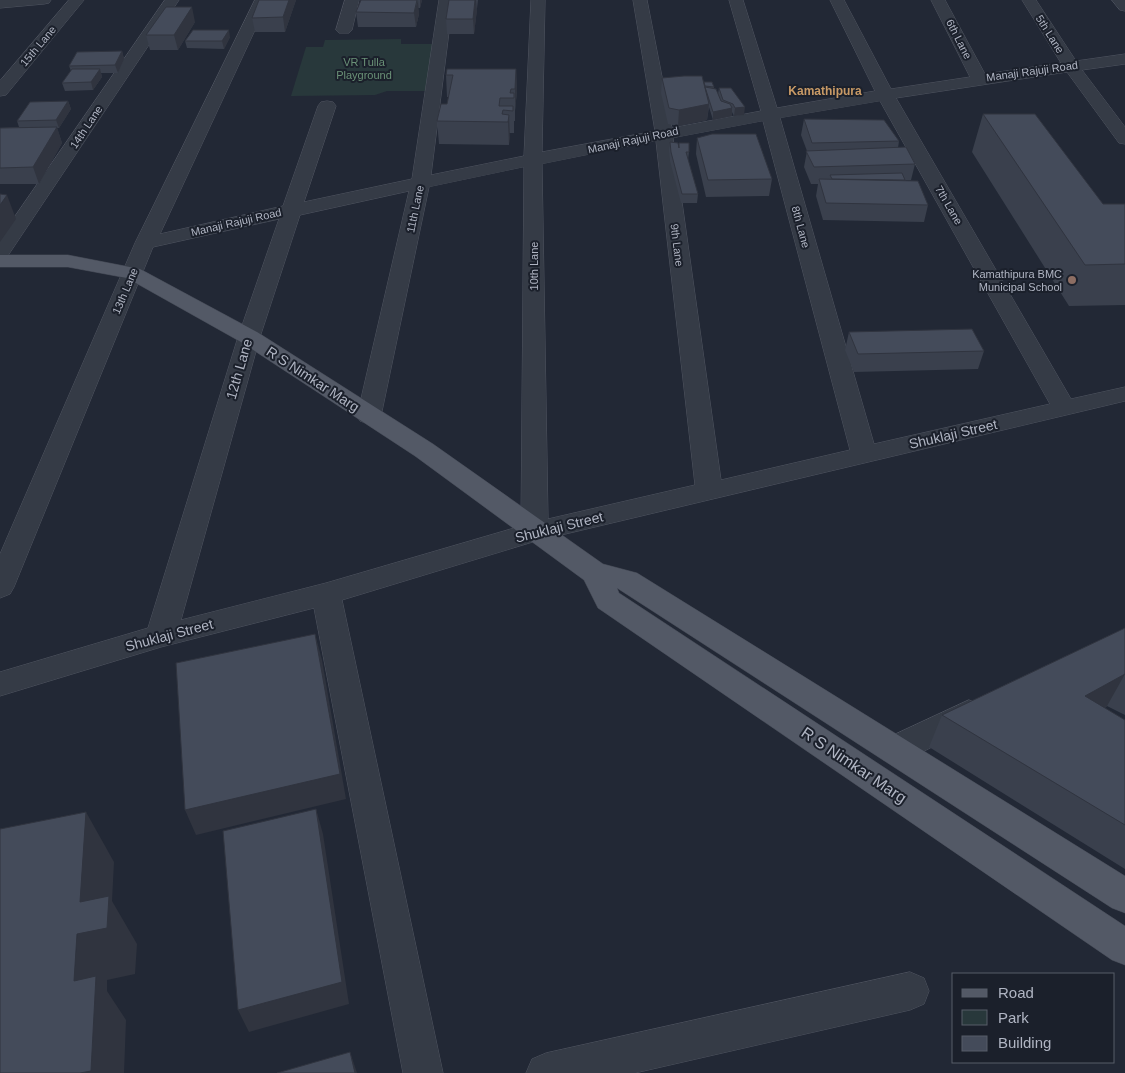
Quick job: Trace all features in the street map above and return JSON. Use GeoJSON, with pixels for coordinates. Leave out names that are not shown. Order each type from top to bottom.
{"type":"FeatureCollection","features":[{"type":"Feature","properties":{"kind":"main road","name":"R S Nimkar Marg"},"geometry":{"type":"LineString","coordinates":[[0,261],[68,261],[133,273],[248,337],[424,450],[535,532],[595,573],[627,580],[1124,895]]}},
{"type":"Feature","properties":{"kind":"main road","name":"R S Nimkar Marg"},"geometry":{"type":"LineString","coordinates":[[595,573],[608,600],[1125,947]]}},
{"type":"Feature","properties":{"kind":"street"},"geometry":{"type":"LineString","coordinates":[[0,4],[44,0]]}},
{"type":"Feature","properties":{"kind":"street","name":"15th Lane"},"geometry":{"type":"LineString","coordinates":[[0,91],[77,0]]}},
{"type":"Feature","properties":{"kind":"street","name":"14th Lane"},"geometry":{"type":"LineString","coordinates":[[0,253],[172,0]]}},
{"type":"Feature","properties":{"kind":"street","name":"13th Lane"},"geometry":{"type":"LineString","coordinates":[[0,587],[145,242],[262,0]]}},
{"type":"Feature","properties":{"kind":"street"},"geometry":{"type":"LineString","coordinates":[[344,30],[352,0]]}},
{"type":"Feature","properties":{"kind":"street","name":"11th Lane"},"geometry":{"type":"LineString","coordinates":[[370,416],[421,182],[446,0]]}},
{"type":"Feature","properties":{"kind":"street","name":"10th Lane"},"geometry":{"type":"LineString","coordinates":[[535,532],[533,161],[538,0]]}},
{"type":"Feature","properties":{"kind":"street","name":"9th Lane"},"geometry":{"type":"LineString","coordinates":[[640,0],[664,133],[671,201],[709,491]]}},
{"type":"Feature","properties":{"kind":"street","name":"8th Lane"},"geometry":{"type":"LineString","coordinates":[[736,0],[770,114],[864,455]]}},
{"type":"Feature","properties":{"kind":"street","name":"7th Lane"},"geometry":{"type":"LineString","coordinates":[[838,0],[885,94],[1064,408]]}},
{"type":"Feature","properties":{"kind":"street","name":"6th Lane"},"geometry":{"type":"LineString","coordinates":[[938,0],[979,79]]}},
{"type":"Feature","properties":{"kind":"street","name":"5th Lane"},"geometry":{"type":"LineString","coordinates":[[1030,0],[1071,66],[1125,139]]}},
{"type":"Feature","properties":{"kind":"street"},"geometry":{"type":"LineString","coordinates":[[1119,0],[1125,7]]}},
{"type":"Feature","properties":{"kind":"street","name":"Manaji Rajuji Road"},"geometry":{"type":"LineString","coordinates":[[145,242],[421,182],[533,161],[664,133],[885,94],[1125,59]]}},
{"type":"Feature","properties":{"kind":"street","name":"12th Lane"},"geometry":{"type":"LineString","coordinates":[[161,636],[248,337],[327,106]]}},
{"type":"Feature","properties":{"kind":"street","name":"Shuklaji Street"},"geometry":{"type":"LineString","coordinates":[[0,684],[161,636],[326,594],[535,532],[1125,394]]}},
{"type":"Feature","properties":{"kind":"street"},"geometry":{"type":"LineString","coordinates":[[326,594],[424,1073]]}},
{"type":"Feature","properties":{"kind":"street"},"geometry":{"type":"LineString","coordinates":[[894,750],[990,702]]}},
{"type":"Feature","properties":{"kind":"street"},"geometry":{"type":"LineString","coordinates":[[546,1073],[910,991]]}},
{"type":"Feature","properties":{"kind":"green space","name":"VR Tulla Playground"},"geometry":{"type":"Polygon","coordinates":[[[401,39],[401,44],[437,44],[430,91],[387,91],[375,95],[291,96],[306,47],[323,47],[325,40],[401,39]]]}},
{"type":"Feature","properties":{"kind":"building"},"geometry":{"type":"Polygon","coordinates":[[[259,0],[289,0],[283,17],[252,18],[259,0]]]}},
{"type":"Feature","properties":{"kind":"building"},"geometry":{"type":"Polygon","coordinates":[[[361,0],[417,0],[414,13],[356,12],[361,0]]]}},
{"type":"Feature","properties":{"kind":"building"},"geometry":{"type":"Polygon","coordinates":[[[449,0],[475,0],[473,19],[446,19],[449,0]]]}},
{"type":"Feature","properties":{"kind":"building"},"geometry":{"type":"Polygon","coordinates":[[[166,7],[192,7],[174,35],[146,35],[166,7]]]}},
{"type":"Feature","properties":{"kind":"building"},"geometry":{"type":"Polygon","coordinates":[[[193,30],[229,30],[222,41],[185,41],[193,30]]]}},
{"type":"Feature","properties":{"kind":"building"},"geometry":{"type":"Polygon","coordinates":[[[122,51],[115,65],[69,66],[77,52],[122,51]]]}},
{"type":"Feature","properties":{"kind":"building"},"geometry":{"type":"Polygon","coordinates":[[[72,69],[100,69],[91,82],[62,83],[72,69]]]}},
{"type":"Feature","properties":{"kind":"building"},"geometry":{"type":"Polygon","coordinates":[[[447,69],[516,69],[515,89],[511,89],[510,93],[514,93],[514,98],[500,98],[499,106],[513,106],[513,111],[503,110],[502,114],[509,115],[508,122],[437,121],[441,104],[447,104],[453,75],[446,75],[447,69]]]}},
{"type":"Feature","properties":{"kind":"building"},"geometry":{"type":"Polygon","coordinates":[[[702,76],[709,104],[679,110],[669,108],[662,78],[702,76]]]}},
{"type":"Feature","properties":{"kind":"building"},"geometry":{"type":"Polygon","coordinates":[[[704,82],[712,82],[714,87],[705,86],[704,82]]]}},
{"type":"Feature","properties":{"kind":"building"},"geometry":{"type":"Polygon","coordinates":[[[705,87],[716,89],[721,101],[730,104],[732,108],[713,112],[705,87]]]}},
{"type":"Feature","properties":{"kind":"building"},"geometry":{"type":"Polygon","coordinates":[[[719,88],[731,88],[745,107],[735,108],[733,104],[723,100],[719,88]]]}},
{"type":"Feature","properties":{"kind":"building"},"geometry":{"type":"Polygon","coordinates":[[[68,101],[56,120],[17,121],[30,102],[68,101]]]}},
{"type":"Feature","properties":{"kind":"building"},"geometry":{"type":"Polygon","coordinates":[[[983,114],[1035,114],[1103,204],[1125,204],[1125,264],[1085,265],[983,114]]]}},
{"type":"Feature","properties":{"kind":"building"},"geometry":{"type":"Polygon","coordinates":[[[804,119],[884,120],[899,141],[812,143],[804,119]]]}},
{"type":"Feature","properties":{"kind":"building"},"geometry":{"type":"Polygon","coordinates":[[[57,127],[33,167],[0,168],[0,128],[57,127]]]}},
{"type":"Feature","properties":{"kind":"building"},"geometry":{"type":"Polygon","coordinates":[[[712,134],[756,134],[772,179],[708,180],[697,138],[712,134]]]}},
{"type":"Feature","properties":{"kind":"building"},"geometry":{"type":"Polygon","coordinates":[[[670,142],[678,143],[679,148],[679,143],[689,143],[689,152],[686,152],[698,194],[682,194],[670,142]]]}},
{"type":"Feature","properties":{"kind":"building"},"geometry":{"type":"Polygon","coordinates":[[[906,147],[915,164],[814,167],[806,151],[906,147]]]}},
{"type":"Feature","properties":{"kind":"building"},"geometry":{"type":"Polygon","coordinates":[[[902,173],[905,180],[832,179],[830,175],[902,173]]]}},
{"type":"Feature","properties":{"kind":"building"},"geometry":{"type":"Polygon","coordinates":[[[819,179],[918,181],[928,205],[826,203],[819,179]]]}},
{"type":"Feature","properties":{"kind":"building"},"geometry":{"type":"Polygon","coordinates":[[[0,194],[7,195],[0,205],[0,194]]]}},
{"type":"Feature","properties":{"kind":"building"},"geometry":{"type":"Polygon","coordinates":[[[972,329],[984,351],[858,354],[849,332],[972,329]]]}},
{"type":"Feature","properties":{"kind":"building"},"geometry":{"type":"Polygon","coordinates":[[[1125,628],[1125,674],[1085,696],[1125,720],[1125,825],[942,715],[1125,628]]]}},
{"type":"Feature","properties":{"kind":"building"},"geometry":{"type":"Polygon","coordinates":[[[315,634],[340,774],[185,810],[176,663],[315,634]]]}},
{"type":"Feature","properties":{"kind":"building"},"geometry":{"type":"Polygon","coordinates":[[[316,809],[342,982],[238,1010],[223,831],[316,809]]]}},
{"type":"Feature","properties":{"kind":"building"},"geometry":{"type":"Polygon","coordinates":[[[86,812],[80,902],[109,896],[107,928],[77,934],[74,981],[96,976],[91,1071],[80,1073],[0,1073],[0,829],[86,812]]]}},
{"type":"Feature","properties":{"kind":"building"},"geometry":{"type":"Polygon","coordinates":[[[350,1052],[355,1073],[277,1073],[350,1052]]]}},
{"type":"Feature","properties":{"kind":"place","name":"Kamathipura BMC Municipal School"},"geometry":{"type":"Point","coordinates":[1072,280]}},
{"type":"Feature","properties":{"kind":"district","name":"Kamathipura"},"geometry":{"type":"Point","coordinates":[825,91]}}]}
